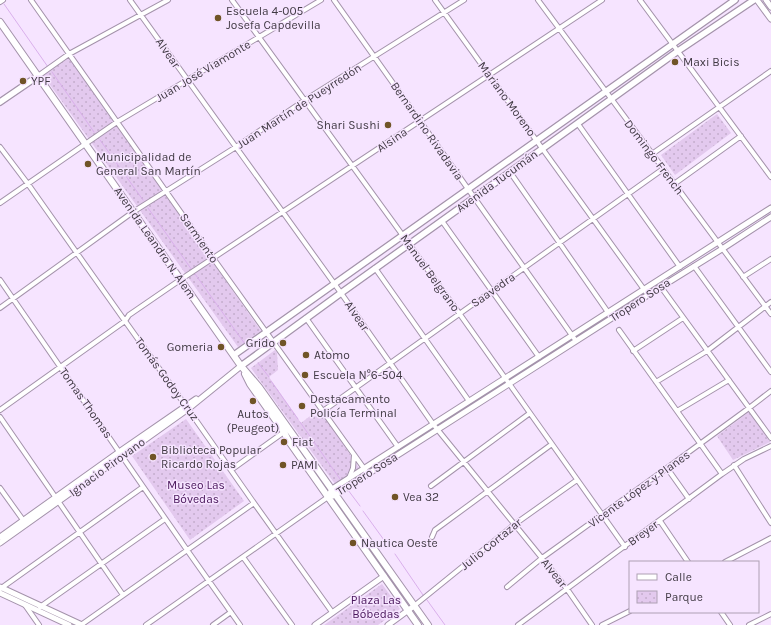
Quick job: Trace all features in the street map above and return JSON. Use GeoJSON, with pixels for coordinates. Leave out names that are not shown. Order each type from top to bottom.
{"type":"FeatureCollection","features":[{"type":"Feature","properties":{"kind":"main road","name":"Avenida Tucumán"},"geometry":{"type":"LineString","coordinates":[[234,355],[735,0]]}},
{"type":"Feature","properties":{"kind":"main road","name":"Avenida Tucumán"},"geometry":{"type":"LineString","coordinates":[[241,366],[678,51],[754,0]]}},
{"type":"Feature","properties":{"kind":"main road","name":"Avenida Leandro N. Alem"},"geometry":{"type":"LineString","coordinates":[[0,22],[234,355],[250,384],[288,440],[418,625]]}},
{"type":"Feature","properties":{"kind":"main road"},"geometry":{"type":"LineString","coordinates":[[0,102],[38,76]]}},
{"type":"Feature","properties":{"kind":"main road","name":"Avenida Leandro N. Alem"},"geometry":{"type":"LineString","coordinates":[[241,366],[259,387],[428,625]]}},
{"type":"Feature","properties":{"kind":"street","name":"Sarmiento"},"geometry":{"type":"LineString","coordinates":[[31,0],[368,474]]}},
{"type":"Feature","properties":{"kind":"street","name":"Alvear"},"geometry":{"type":"LineString","coordinates":[[130,0],[438,430],[567,589],[592,625]]}},
{"type":"Feature","properties":{"kind":"street"},"geometry":{"type":"LineString","coordinates":[[38,76],[69,54],[168,0]]}},
{"type":"Feature","properties":{"kind":"street","name":"Manuel Belgrano"},"geometry":{"type":"LineString","coordinates":[[232,0],[353,166],[625,546]]}},
{"type":"Feature","properties":{"kind":"street","name":"Juan José Viamonte"},"geometry":{"type":"LineString","coordinates":[[0,203],[117,122],[322,0]]}},
{"type":"Feature","properties":{"kind":"street","name":"Bernardino Rivadavia"},"geometry":{"type":"LineString","coordinates":[[334,0],[576,341]]}},
{"type":"Feature","properties":{"kind":"street","name":"Mariano Moreno"},"geometry":{"type":"LineString","coordinates":[[435,0],[648,295]]}},
{"type":"Feature","properties":{"kind":"street","name":"Juan Martín de Pueyrredón"},"geometry":{"type":"LineString","coordinates":[[0,308],[133,212],[236,147],[305,100],[464,0]]}},
{"type":"Feature","properties":{"kind":"street","name":"Domingo French"},"geometry":{"type":"LineString","coordinates":[[538,0],[771,314]]}},
{"type":"Feature","properties":{"kind":"street","name":"Alsina"},"geometry":{"type":"LineString","coordinates":[[0,410],[125,321],[129,315],[180,280],[602,0]]}},
{"type":"Feature","properties":{"kind":"street"},"geometry":{"type":"LineString","coordinates":[[640,0],[771,177]]}},
{"type":"Feature","properties":{"kind":"street"},"geometry":{"type":"LineString","coordinates":[[757,0],[771,19]]}},
{"type":"Feature","properties":{"kind":"street"},"geometry":{"type":"LineString","coordinates":[[766,0],[771,7]]}},
{"type":"Feature","properties":{"kind":"street"},"geometry":{"type":"LineString","coordinates":[[652,154],[771,71]]}},
{"type":"Feature","properties":{"kind":"street"},"geometry":{"type":"LineString","coordinates":[[578,124],[680,268]]}},
{"type":"Feature","properties":{"kind":"street"},"geometry":{"type":"LineString","coordinates":[[674,184],[741,136]]}},
{"type":"Feature","properties":{"kind":"street","name":"Tomás Godoy Cruz"},"geometry":{"type":"LineString","coordinates":[[0,147],[28,184],[332,612]]}},
{"type":"Feature","properties":{"kind":"street","name":"Saavedra"},"geometry":{"type":"LineString","coordinates":[[323,411],[663,169]]}},
{"type":"Feature","properties":{"kind":"street"},"geometry":{"type":"LineString","coordinates":[[510,172],[612,318]]}},
{"type":"Feature","properties":{"kind":"street","name":"Tropero Sosa"},"geometry":{"type":"LineString","coordinates":[[328,497],[349,478],[364,468],[680,268],[771,208]]}},
{"type":"Feature","properties":{"kind":"street","name":"Tropero Sosa"},"geometry":{"type":"LineString","coordinates":[[334,492],[368,474],[438,430],[722,249],[771,216]]}},
{"type":"Feature","properties":{"kind":"street"},"geometry":{"type":"LineString","coordinates":[[442,221],[539,357]]}},
{"type":"Feature","properties":{"kind":"street"},"geometry":{"type":"LineString","coordinates":[[743,277],[771,259]]}},
{"type":"Feature","properties":{"kind":"street"},"geometry":{"type":"LineString","coordinates":[[694,266],[771,372]]}},
{"type":"Feature","properties":{"kind":"street"},"geometry":{"type":"LineString","coordinates":[[376,268],[470,401]]}},
{"type":"Feature","properties":{"kind":"street","name":"Tomas Thomas"},"geometry":{"type":"LineString","coordinates":[[0,280],[240,625]]}},
{"type":"Feature","properties":{"kind":"street"},"geometry":{"type":"LineString","coordinates":[[661,287],[771,438]]}},
{"type":"Feature","properties":{"kind":"street"},"geometry":{"type":"LineString","coordinates":[[656,382],[707,351],[771,302]]}},
{"type":"Feature","properties":{"kind":"street"},"geometry":{"type":"LineString","coordinates":[[306,318],[398,447]]}},
{"type":"Feature","properties":{"kind":"street"},"geometry":{"type":"LineString","coordinates":[[633,351],[683,318]]}},
{"type":"Feature","properties":{"kind":"street"},"geometry":{"type":"LineString","coordinates":[[619,330],[722,474]]}},
{"type":"Feature","properties":{"kind":"street","name":"Ignacio Pirovano"},"geometry":{"type":"LineString","coordinates":[[0,544],[57,499],[187,407],[241,366]]}},
{"type":"Feature","properties":{"kind":"street"},"geometry":{"type":"LineString","coordinates":[[676,411],[729,380]]}},
{"type":"Feature","properties":{"kind":"street","name":"Vicente López y Planes"},"geometry":{"type":"LineString","coordinates":[[507,587],[542,558],[603,516],[771,391]]}},
{"type":"Feature","properties":{"kind":"street"},"geometry":{"type":"LineString","coordinates":[[431,486],[530,413]]}},
{"type":"Feature","properties":{"kind":"street"},"geometry":{"type":"LineString","coordinates":[[0,417],[123,595]]}},
{"type":"Feature","properties":{"kind":"street"},"geometry":{"type":"LineString","coordinates":[[231,470],[284,432]]}},
{"type":"Feature","properties":{"kind":"street"},"geometry":{"type":"LineString","coordinates":[[432,537],[435,530],[552,444]]}},
{"type":"Feature","properties":{"kind":"street","name":"Breyer"},"geometry":{"type":"LineString","coordinates":[[518,625],[734,465],[770,448]]}},
{"type":"Feature","properties":{"kind":"street"},"geometry":{"type":"LineString","coordinates":[[349,478],[353,468],[354,454]]}},
{"type":"Feature","properties":{"kind":"street"},"geometry":{"type":"LineString","coordinates":[[734,465],[771,523]]}},
{"type":"Feature","properties":{"kind":"street"},"geometry":{"type":"LineString","coordinates":[[667,468],[689,499]]}},
{"type":"Feature","properties":{"kind":"street","name":"Julio Cortazar"},"geometry":{"type":"LineString","coordinates":[[388,625],[408,611],[515,524],[577,480]]}},
{"type":"Feature","properties":{"kind":"street"},"geometry":{"type":"LineString","coordinates":[[0,589],[143,487]]}},
{"type":"Feature","properties":{"kind":"street"},"geometry":{"type":"LineString","coordinates":[[0,488],[23,520]]}},
{"type":"Feature","properties":{"kind":"street"},"geometry":{"type":"LineString","coordinates":[[146,625],[328,497]]}},
{"type":"Feature","properties":{"kind":"street","name":"Ignacio Pirovano"},"geometry":{"type":"LineString","coordinates":[[0,537],[23,520],[57,499]]}},
{"type":"Feature","properties":{"kind":"street"},"geometry":{"type":"LineString","coordinates":[[0,589],[42,606],[81,625],[254,503]]}},
{"type":"Feature","properties":{"kind":"street"},"geometry":{"type":"LineString","coordinates":[[37,610],[165,519]]}},
{"type":"Feature","properties":{"kind":"street"},"geometry":{"type":"LineString","coordinates":[[660,521],[687,561]]}},
{"type":"Feature","properties":{"kind":"street"},"geometry":{"type":"LineString","coordinates":[[727,561],[771,538]]}},
{"type":"Feature","properties":{"kind":"street"},"geometry":{"type":"LineString","coordinates":[[243,557],[292,625]]}},
{"type":"Feature","properties":{"kind":"street"},"geometry":{"type":"LineString","coordinates":[[315,625],[384,576]]}},
{"type":"Feature","properties":{"kind":"street"},"geometry":{"type":"LineString","coordinates":[[0,589],[25,604],[69,625]]}},
{"type":"Feature","properties":{"kind":"street"},"geometry":{"type":"LineString","coordinates":[[25,604],[39,625]]}},
{"type":"Feature","properties":{"kind":"street"},"geometry":{"type":"LineString","coordinates":[[213,625],[231,612]]}},
{"type":"Feature","properties":{"kind":"street"},"geometry":{"type":"LineString","coordinates":[[602,625],[629,612]]}},
{"type":"Feature","properties":{"kind":"street"},"geometry":{"type":"LineString","coordinates":[[722,613],[730,625]]}},
{"type":"Feature","properties":{"kind":"street"},"geometry":{"type":"LineString","coordinates":[[749,625],[771,614]]}},
{"type":"Feature","properties":{"kind":"green space"},"geometry":{"type":"Polygon","coordinates":[[[68,57],[261,331],[238,347],[43,75],[68,57]]]}},
{"type":"Feature","properties":{"kind":"green space"},"geometry":{"type":"Polygon","coordinates":[[[717,114],[731,133],[675,175],[661,155],[717,114]]]}},
{"type":"Feature","properties":{"kind":"green space"},"geometry":{"type":"Polygon","coordinates":[[[275,350],[277,353],[278,370],[269,377],[301,423],[310,416],[325,417],[359,468],[335,484],[251,368],[275,350]]]}},
{"type":"Feature","properties":{"kind":"green space"},"geometry":{"type":"Polygon","coordinates":[[[749,412],[770,442],[733,460],[717,436],[749,412]]]}},
{"type":"Feature","properties":{"kind":"green space","name":"Museo Las Bóvedas"},"geometry":{"type":"Polygon","coordinates":[[[186,419],[244,501],[190,540],[132,456],[186,419]]]}},
{"type":"Feature","properties":{"kind":"green space","name":"Plaza Las Bóbedas"},"geometry":{"type":"Polygon","coordinates":[[[382,584],[400,609],[378,625],[324,625],[382,584]]]}},
{"type":"Feature","properties":{"kind":"waterway"},"geometry":{"type":"LineString","coordinates":[[4,4],[48,67]]}},
{"type":"Feature","properties":{"kind":"waterway"},"geometry":{"type":"LineString","coordinates":[[52,72],[94,132]]}},
{"type":"Feature","properties":{"kind":"waterway"},"geometry":{"type":"LineString","coordinates":[[100,140],[143,200]]}},
{"type":"Feature","properties":{"kind":"waterway"},"geometry":{"type":"LineString","coordinates":[[148,208],[192,270]]}},
{"type":"Feature","properties":{"kind":"waterway"},"geometry":{"type":"LineString","coordinates":[[195,274],[245,344]]}},
{"type":"Feature","properties":{"kind":"waterway"},"geometry":{"type":"LineString","coordinates":[[258,363],[269,377]]}},
{"type":"Feature","properties":{"kind":"waterway"},"geometry":{"type":"LineString","coordinates":[[271,381],[298,419]]}},
{"type":"Feature","properties":{"kind":"waterway"},"geometry":{"type":"LineString","coordinates":[[300,422],[340,479]]}},
{"type":"Feature","properties":{"kind":"waterway"},"geometry":{"type":"LineString","coordinates":[[348,490],[360,506]]}},
{"type":"Feature","properties":{"kind":"waterway"},"geometry":{"type":"LineString","coordinates":[[363,511],[384,540]]}},
{"type":"Feature","properties":{"kind":"waterway"},"geometry":{"type":"LineString","coordinates":[[395,554],[423,595]]}},
{"type":"Feature","properties":{"kind":"waterway"},"geometry":{"type":"LineString","coordinates":[[427,600],[445,625]]}},
{"type":"Feature","properties":{"kind":"place","name":"Escuela 4-005 Josefa Capdevilla"},"geometry":{"type":"Point","coordinates":[218,18]}},
{"type":"Feature","properties":{"kind":"place","name":"Maxi Bicis"},"geometry":{"type":"Point","coordinates":[675,62]}},
{"type":"Feature","properties":{"kind":"place","name":"YPF"},"geometry":{"type":"Point","coordinates":[23,81]}},
{"type":"Feature","properties":{"kind":"place","name":"Shari Sushi"},"geometry":{"type":"Point","coordinates":[388,125]}},
{"type":"Feature","properties":{"kind":"place","name":"Municipalidad de General San Martín"},"geometry":{"type":"Point","coordinates":[88,164]}},
{"type":"Feature","properties":{"kind":"place","name":"Grido"},"geometry":{"type":"Point","coordinates":[283,343]}},
{"type":"Feature","properties":{"kind":"place","name":"Gomeria"},"geometry":{"type":"Point","coordinates":[221,347]}},
{"type":"Feature","properties":{"kind":"place","name":"Atomo"},"geometry":{"type":"Point","coordinates":[306,355]}},
{"type":"Feature","properties":{"kind":"place","name":"Escuela N°6-504"},"geometry":{"type":"Point","coordinates":[305,375]}},
{"type":"Feature","properties":{"kind":"place","name":"Autos (Peugeot)"},"geometry":{"type":"Point","coordinates":[253,401]}},
{"type":"Feature","properties":{"kind":"place","name":"Destacamento Policía Terminal"},"geometry":{"type":"Point","coordinates":[302,406]}},
{"type":"Feature","properties":{"kind":"place","name":"Fiat"},"geometry":{"type":"Point","coordinates":[284,442]}},
{"type":"Feature","properties":{"kind":"place","name":"Biblioteca Popular Ricardo Rojas"},"geometry":{"type":"Point","coordinates":[153,457]}},
{"type":"Feature","properties":{"kind":"place","name":"PAMI"},"geometry":{"type":"Point","coordinates":[283,465]}},
{"type":"Feature","properties":{"kind":"place","name":"Vea 32"},"geometry":{"type":"Point","coordinates":[395,497]}},
{"type":"Feature","properties":{"kind":"place","name":"Nautica Oeste"},"geometry":{"type":"Point","coordinates":[353,543]}}]}
